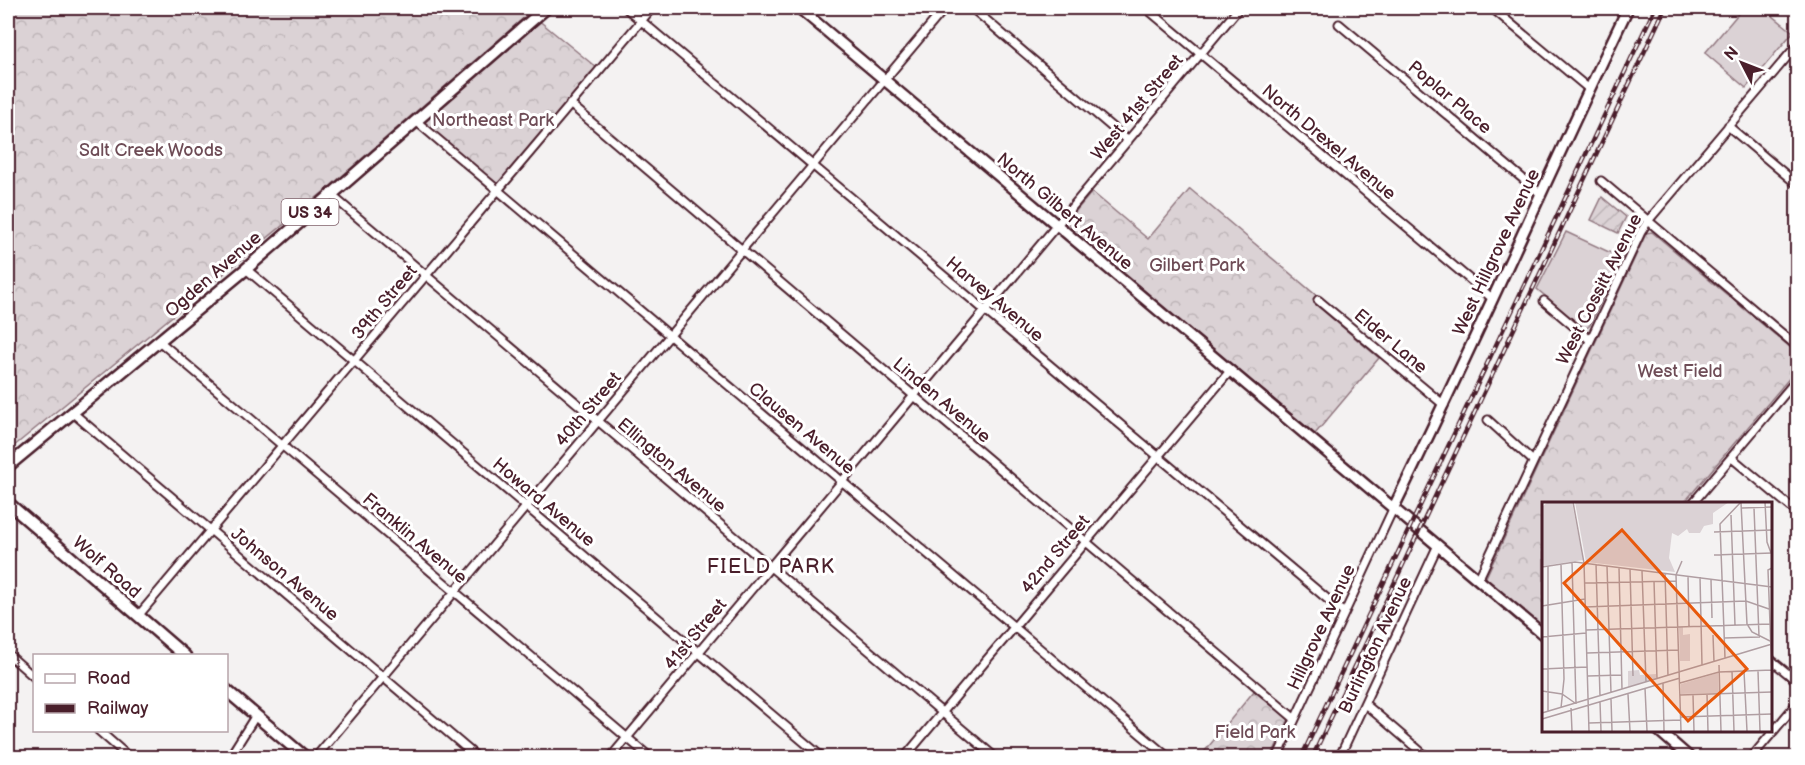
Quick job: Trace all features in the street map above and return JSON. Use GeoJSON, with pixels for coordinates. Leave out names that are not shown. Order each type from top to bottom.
{"type":"FeatureCollection","features":[{"type":"Feature","properties":{"kind":"main road","name":"Ogden Avenue"},"geometry":{"type":"LineString","coordinates":[[8,466],[246,269],[546,8]]}},
{"type":"Feature","properties":{"kind":"main road","name":"Wolf Road"},"geometry":{"type":"LineString","coordinates":[[8,502],[183,654]]}},
{"type":"Feature","properties":{"kind":"main road"},"geometry":{"type":"LineString","coordinates":[[228,692],[306,758]]}},
{"type":"Feature","properties":{"kind":"street","name":"Harvey Avenue"},"geometry":{"type":"LineString","coordinates":[[626,8],[1344,613]]}},
{"type":"Feature","properties":{"kind":"street","name":"39th Street"},"geometry":{"type":"LineString","coordinates":[[138,615],[652,8]]}},
{"type":"Feature","properties":{"kind":"street","name":"North Gilbert Avenue"},"geometry":{"type":"LineString","coordinates":[[799,8],[1542,633]]}},
{"type":"Feature","properties":{"kind":"street","name":"40th Street"},"geometry":{"type":"LineString","coordinates":[[315,758],[945,8]]}},
{"type":"Feature","properties":{"kind":"street"},"geometry":{"type":"LineString","coordinates":[[972,8],[1128,141]]}},
{"type":"Feature","properties":{"kind":"street","name":"North Drexel Avenue"},"geometry":{"type":"LineString","coordinates":[[1146,8],[1493,299]]}},
{"type":"Feature","properties":{"kind":"street","name":"West 41st Street"},"geometry":{"type":"LineString","coordinates":[[1057,225],[1239,8]]}},
{"type":"Feature","properties":{"kind":"street"},"geometry":{"type":"LineString","coordinates":[[1492,8],[1589,89]]}},
{"type":"Feature","properties":{"kind":"street","name":"West Hillgrove Avenue"},"geometry":{"type":"LineString","coordinates":[[1393,509],[1444,405],[1628,8]]}},
{"type":"Feature","properties":{"kind":"street","name":"Poplar Place"},"geometry":{"type":"LineString","coordinates":[[1339,24],[1541,194]]}},
{"type":"Feature","properties":{"kind":"street","name":"West Cossitt Avenue"},"geometry":{"type":"LineString","coordinates":[[1478,580],[1532,460],[1648,221],[1797,44]]}},
{"type":"Feature","properties":{"kind":"street","name":"Linden Avenue"},"geometry":{"type":"LineString","coordinates":[[570,104],[1295,719]]}},
{"type":"Feature","properties":{"kind":"street","name":"Clausen Avenue"},"geometry":{"type":"LineString","coordinates":[[416,121],[1169,758]]}},
{"type":"Feature","properties":{"kind":"street"},"geometry":{"type":"LineString","coordinates":[[1728,126],[1797,185]]}},
{"type":"Feature","properties":{"kind":"street"},"geometry":{"type":"LineString","coordinates":[[1601,181],[1797,347]]}},
{"type":"Feature","properties":{"kind":"street","name":"Ellington Avenue"},"geometry":{"type":"LineString","coordinates":[[330,194],[996,758]]}},
{"type":"Feature","properties":{"kind":"street","name":"41st Street"},"geometry":{"type":"LineString","coordinates":[[610,758],[1057,225]]}},
{"type":"Feature","properties":{"kind":"street","name":"Howard Avenue"},"geometry":{"type":"LineString","coordinates":[[246,269],[823,758]]}},
{"type":"Feature","properties":{"kind":"street","name":"Elder Lane"},"geometry":{"type":"LineString","coordinates":[[1318,300],[1444,405]]}},
{"type":"Feature","properties":{"kind":"street"},"geometry":{"type":"LineString","coordinates":[[1544,301],[1590,339]]}},
{"type":"Feature","properties":{"kind":"street","name":"Franklin Avenue"},"geometry":{"type":"LineString","coordinates":[[159,341],[651,758]]}},
{"type":"Feature","properties":{"kind":"street","name":"42nd Street"},"geometry":{"type":"LineString","coordinates":[[904,758],[1230,371]]}},
{"type":"Feature","properties":{"kind":"street"},"geometry":{"type":"LineString","coordinates":[[1694,502],[1797,378]]}},
{"type":"Feature","properties":{"kind":"street","name":"Johnson Avenue"},"geometry":{"type":"LineString","coordinates":[[73,413],[478,758]]}},
{"type":"Feature","properties":{"kind":"street"},"geometry":{"type":"LineString","coordinates":[[1488,420],[1532,460]]}},
{"type":"Feature","properties":{"kind":"street"},"geometry":{"type":"LineString","coordinates":[[1732,458],[1797,513]]}},
{"type":"Feature","properties":{"kind":"street","name":"Hillgrove Avenue"},"geometry":{"type":"LineString","coordinates":[[1277,758],[1393,509]]}},
{"type":"Feature","properties":{"kind":"street","name":"Burlington Avenue"},"geometry":{"type":"LineString","coordinates":[[1339,758],[1438,545]]}},
{"type":"Feature","properties":{"kind":"street"},"geometry":{"type":"LineString","coordinates":[[8,654],[33,676]]}},
{"type":"Feature","properties":{"kind":"street"},"geometry":{"type":"LineString","coordinates":[[1772,661],[1797,682]]}},
{"type":"Feature","properties":{"kind":"street"},"geometry":{"type":"LineString","coordinates":[[1751,758],[1797,702]]}},
{"type":"Feature","properties":{"kind":"street"},"geometry":{"type":"LineString","coordinates":[[1365,704],[1428,758]]}},
{"type":"Feature","properties":{"kind":"street"},"geometry":{"type":"LineString","coordinates":[[229,758],[256,715]]}},
{"type":"Feature","properties":{"kind":"street"},"geometry":{"type":"LineString","coordinates":[[100,732],[130,758]]}},
{"type":"Feature","properties":{"kind":"street"},"geometry":{"type":"LineString","coordinates":[[1660,732],[1690,758]]}},
{"type":"Feature","properties":{"kind":"green space","name":"Salt Creek Woods"},"geometry":{"type":"Polygon","coordinates":[[[8,8],[535,8],[327,189],[8,451],[8,8]]]}},
{"type":"Feature","properties":{"kind":"green space"},"geometry":{"type":"Polygon","coordinates":[[[1743,8],[1763,8],[1793,32],[1746,88],[1705,53],[1743,8]]]}},
{"type":"Feature","properties":{"kind":"green space","name":"Northeast Park"},"geometry":{"type":"Polygon","coordinates":[[[537,19],[597,68],[498,186],[422,121],[537,19]]]}},
{"type":"Feature","properties":{"kind":"green space","name":"Gilbert Park"},"geometry":{"type":"Polygon","coordinates":[[[1190,189],[1318,297],[1314,303],[1379,358],[1315,434],[1069,227],[1069,219],[1092,192],[1148,239],[1190,189]]]}},
{"type":"Feature","properties":{"kind":"green space"},"geometry":{"type":"Polygon","coordinates":[[[1602,197],[1626,217],[1618,233],[1591,220],[1602,197]]]}},
{"type":"Feature","properties":{"kind":"green space"},"geometry":{"type":"Polygon","coordinates":[[[1566,232],[1622,258],[1587,328],[1582,327],[1537,289],[1566,232]]]}},
{"type":"Feature","properties":{"kind":"green space","name":"West Field"},"geometry":{"type":"Polygon","coordinates":[[[1652,232],[1797,353],[1797,369],[1685,502],[1542,502],[1542,627],[1488,582],[1486,577],[1646,233],[1652,232]]]}},
{"type":"Feature","properties":{"kind":"green space","name":"Field Park"},"geometry":{"type":"Polygon","coordinates":[[[1254,691],[1289,719],[1271,757],[1200,757],[1254,691]]]}},
{"type":"Feature","properties":{"kind":"railway"},"geometry":{"type":"LineString","coordinates":[[1301,758],[1655,8]]}},
{"type":"Feature","properties":{"kind":"railway"},"geometry":{"type":"LineString","coordinates":[[1312,758],[1665,8]]}},
{"type":"Feature","properties":{"kind":"district","name":"FIELD PARK"},"geometry":{"type":"Point","coordinates":[771,566]}}]}
